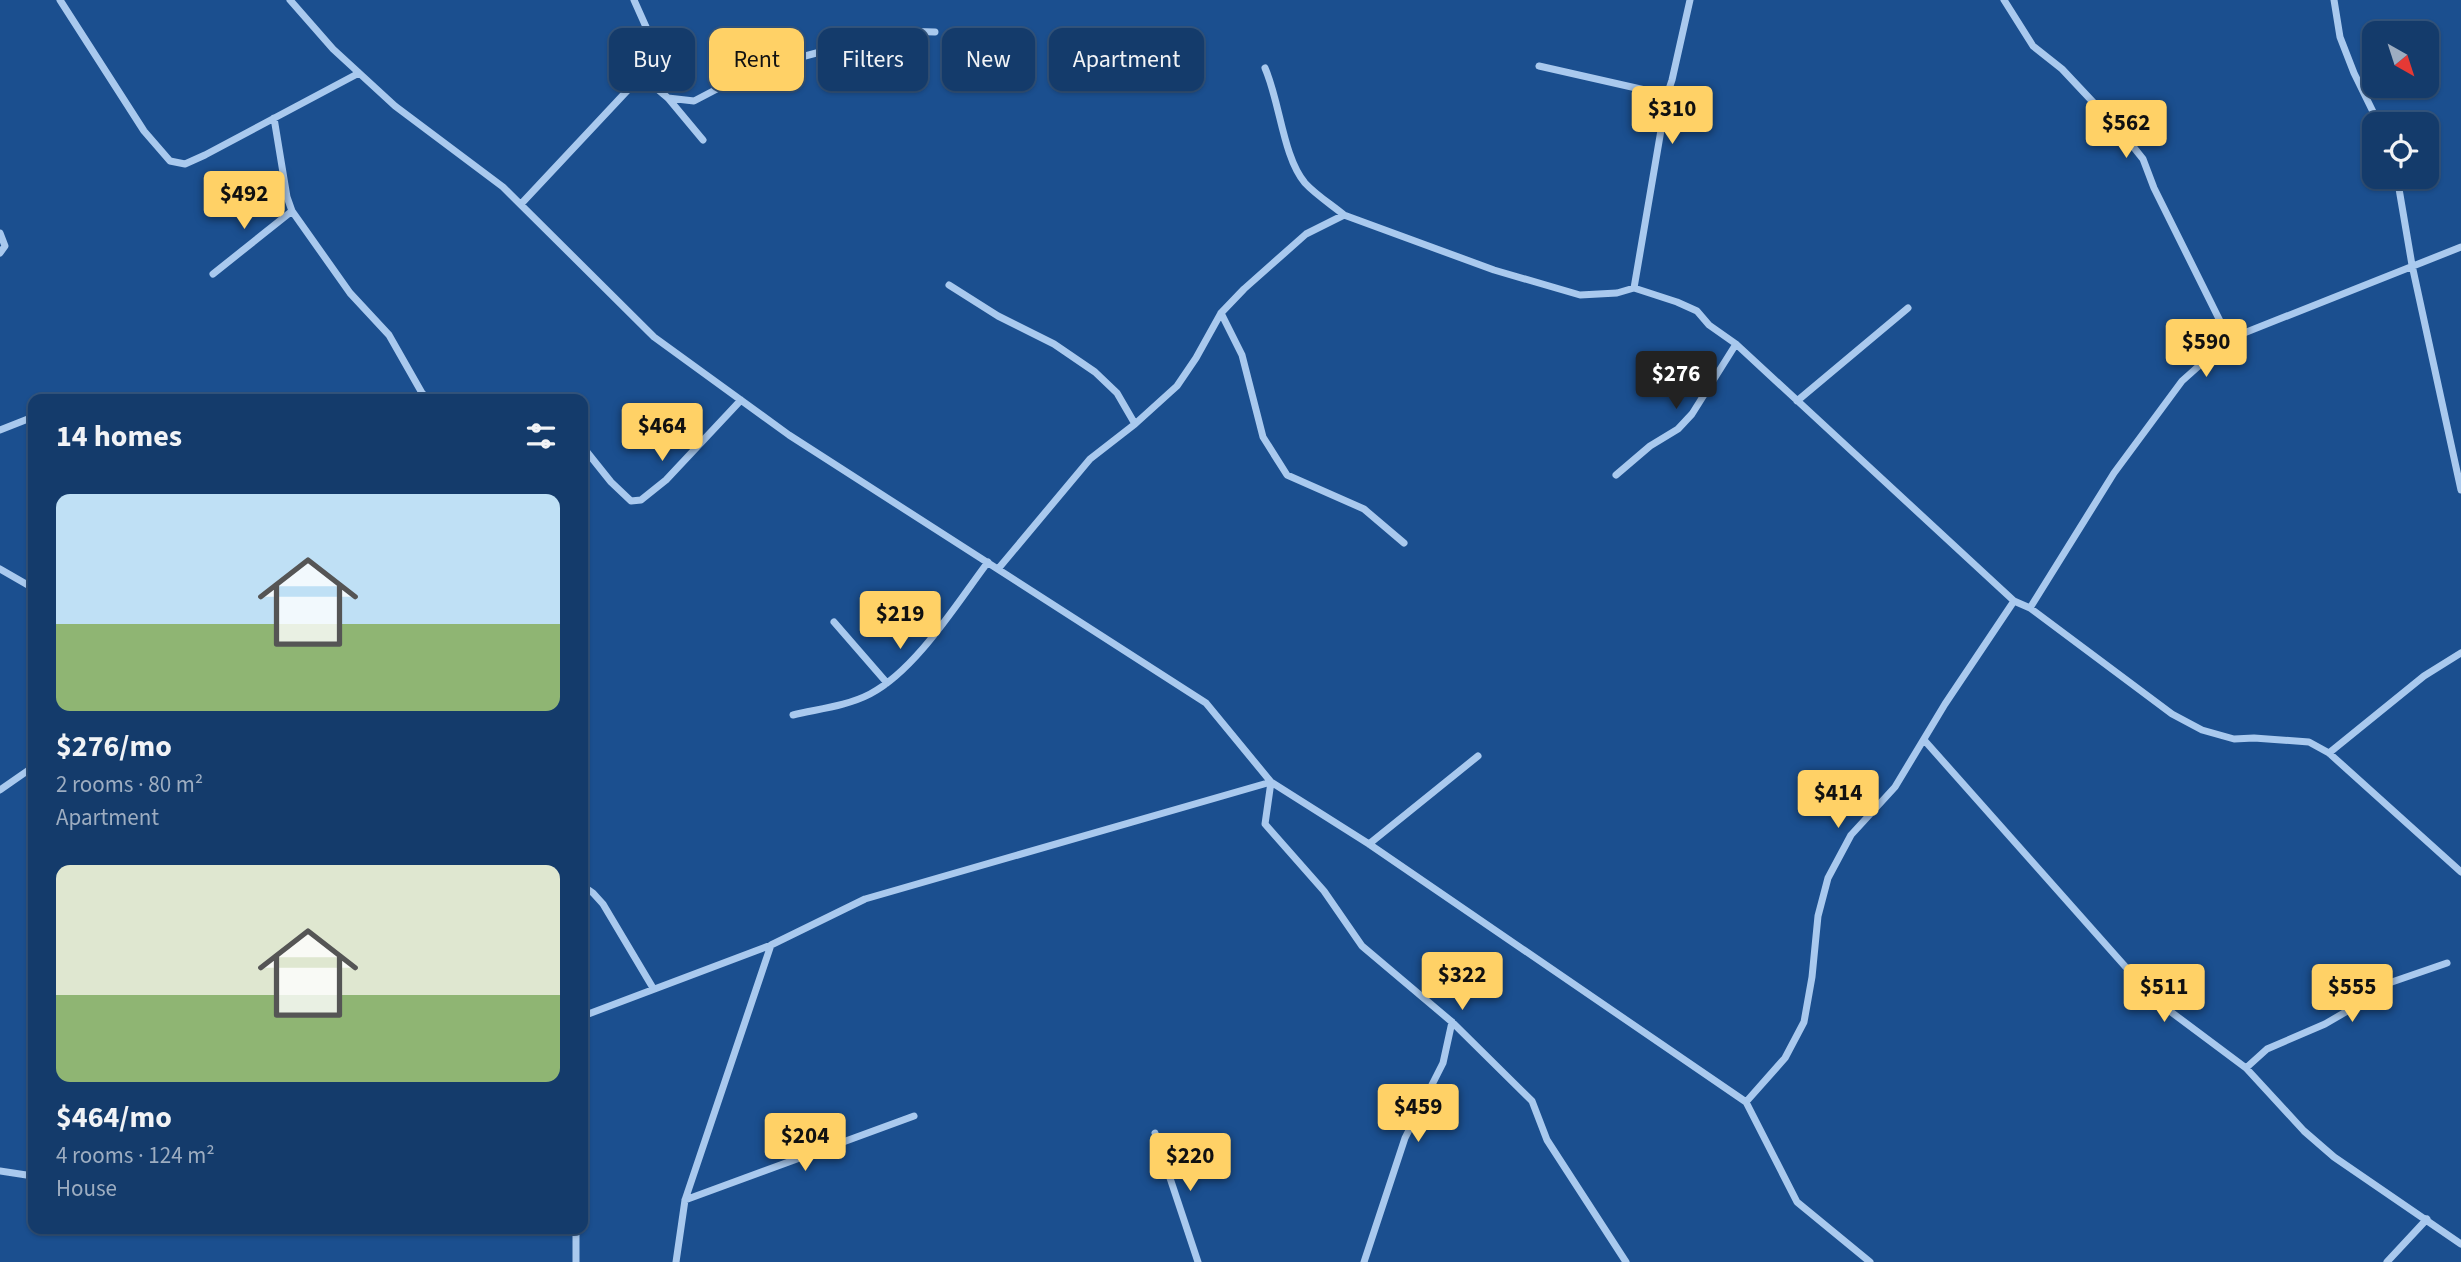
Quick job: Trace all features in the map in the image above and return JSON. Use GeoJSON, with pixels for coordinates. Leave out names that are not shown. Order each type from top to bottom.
{"type":"FeatureCollection","features":[{"type":"Feature","properties":{"kind":"street"},"geometry":{"type":"LineString","coordinates":[[60,0],[144,131],[170,162],[185,164],[359,73]]}},
{"type":"Feature","properties":{"kind":"street"},"geometry":{"type":"LineString","coordinates":[[290,0],[333,49],[395,106],[503,187],[654,337],[789,435],[1206,703],[1271,782],[1369,844],[1746,1102],[1797,1202],[1870,1262]]}},
{"type":"Feature","properties":{"kind":"street"},"geometry":{"type":"LineString","coordinates":[[635,0],[647,28]]}},
{"type":"Feature","properties":{"kind":"street"},"geometry":{"type":"LineString","coordinates":[[1634,288],[1667,95],[1690,0]]}},
{"type":"Feature","properties":{"kind":"street"},"geometry":{"type":"LineString","coordinates":[[2004,0],[2033,46],[2062,69],[2143,159],[2154,188],[2228,339]]}},
{"type":"Feature","properties":{"kind":"street"},"geometry":{"type":"LineString","coordinates":[[2333,0],[2340,37],[2373,112]]}},
{"type":"Feature","properties":{"kind":"street"},"geometry":{"type":"LineString","coordinates":[[668,98],[694,101],[738,78],[775,64],[899,31],[935,33]]}},
{"type":"Feature","properties":{"kind":"street"},"geometry":{"type":"LineString","coordinates":[[1539,66],[1667,95]]}},
{"type":"Feature","properties":{"kind":"street"},"geometry":{"type":"LineString","coordinates":[[1265,68],[1272,84],[1293,164],[1306,184],[1344,215],[1494,270],[1580,295],[1617,293],[1634,288],[1697,311],[1709,325],[1736,345],[2014,601],[2030,608],[2172,714],[2202,730],[2234,739],[2309,742],[2329,754],[2461,872]]}},
{"type":"Feature","properties":{"kind":"street"},"geometry":{"type":"LineString","coordinates":[[521,204],[627,91]]}},
{"type":"Feature","properties":{"kind":"street"},"geometry":{"type":"LineString","coordinates":[[660,91],[703,140]]}},
{"type":"Feature","properties":{"kind":"street"},"geometry":{"type":"LineString","coordinates":[[274,118],[287,197],[292,211],[350,293],[389,335],[423,394]]}},
{"type":"Feature","properties":{"kind":"street"},"geometry":{"type":"LineString","coordinates":[[2399,189],[2412,264],[2458,457],[2461,489]]}},
{"type":"Feature","properties":{"kind":"street"},"geometry":{"type":"LineString","coordinates":[[213,274],[292,211]]}},
{"type":"Feature","properties":{"kind":"street"},"geometry":{"type":"LineString","coordinates":[[998,569],[1090,459],[1135,424],[1177,386],[1221,313],[1244,289],[1306,234],[1344,215]]}},
{"type":"Feature","properties":{"kind":"street"},"geometry":{"type":"LineString","coordinates":[[0,233],[5,246],[0,253]]}},
{"type":"Feature","properties":{"kind":"street"},"geometry":{"type":"LineString","coordinates":[[2030,608],[2113,473],[2182,381],[2228,339],[2412,264],[2461,247]]}},
{"type":"Feature","properties":{"kind":"street"},"geometry":{"type":"LineString","coordinates":[[949,285],[998,316],[1054,344],[1095,372],[1117,393],[1135,424]]}},
{"type":"Feature","properties":{"kind":"street"},"geometry":{"type":"LineString","coordinates":[[1797,401],[1908,308]]}},
{"type":"Feature","properties":{"kind":"street"},"geometry":{"type":"LineString","coordinates":[[1221,313],[1242,355],[1263,437],[1287,474],[1364,509],[1404,543]]}},
{"type":"Feature","properties":{"kind":"street"},"geometry":{"type":"LineString","coordinates":[[1616,475],[1650,446],[1678,429],[1692,414],[1736,345]]}},
{"type":"Feature","properties":{"kind":"street"},"geometry":{"type":"LineString","coordinates":[[588,453],[611,482],[631,501],[641,500],[666,480],[741,400]]}},
{"type":"Feature","properties":{"kind":"street"},"geometry":{"type":"LineString","coordinates":[[0,430],[28,419]]}},
{"type":"Feature","properties":{"kind":"street"},"geometry":{"type":"LineString","coordinates":[[793,715],[852,701],[887,683],[934,635],[988,562]]}},
{"type":"Feature","properties":{"kind":"street"},"geometry":{"type":"LineString","coordinates":[[0,569],[28,584]]}},
{"type":"Feature","properties":{"kind":"street"},"geometry":{"type":"LineString","coordinates":[[1746,1102],[1785,1058],[1804,1022],[1818,916],[1828,878],[1851,835],[1895,787],[2014,601]]}},
{"type":"Feature","properties":{"kind":"street"},"geometry":{"type":"LineString","coordinates":[[834,622],[887,683]]}},
{"type":"Feature","properties":{"kind":"street"},"geometry":{"type":"LineString","coordinates":[[2329,754],[2424,676],[2461,653]]}},
{"type":"Feature","properties":{"kind":"street"},"geometry":{"type":"LineString","coordinates":[[1925,741],[2155,1000],[2246,1068],[2304,1131],[2334,1157],[2461,1244]]}},
{"type":"Feature","properties":{"kind":"street"},"geometry":{"type":"LineString","coordinates":[[1369,844],[1478,756]]}},
{"type":"Feature","properties":{"kind":"street"},"geometry":{"type":"LineString","coordinates":[[0,790],[28,770]]}},
{"type":"Feature","properties":{"kind":"street"},"geometry":{"type":"LineString","coordinates":[[588,1014],[771,945],[865,899],[1271,782]]}},
{"type":"Feature","properties":{"kind":"street"},"geometry":{"type":"LineString","coordinates":[[1271,782],[1265,824],[1324,891],[1362,946],[1452,1022],[1532,1101],[1547,1140],[1626,1262]]}},
{"type":"Feature","properties":{"kind":"street"},"geometry":{"type":"LineString","coordinates":[[588,890],[603,904],[653,988]]}},
{"type":"Feature","properties":{"kind":"street"},"geometry":{"type":"LineString","coordinates":[[676,1262],[685,1200],[771,945]]}},
{"type":"Feature","properties":{"kind":"street"},"geometry":{"type":"LineString","coordinates":[[2246,1068],[2267,1049],[2325,1024],[2389,983],[2448,963]]}},
{"type":"Feature","properties":{"kind":"street"},"geometry":{"type":"LineString","coordinates":[[1364,1262],[1405,1138],[1443,1063],[1452,1022]]}},
{"type":"Feature","properties":{"kind":"street"},"geometry":{"type":"LineString","coordinates":[[685,1200],[914,1116]]}},
{"type":"Feature","properties":{"kind":"street"},"geometry":{"type":"LineString","coordinates":[[1155,1133],[1198,1262]]}},
{"type":"Feature","properties":{"kind":"street"},"geometry":{"type":"LineString","coordinates":[[0,1171],[28,1175]]}},
{"type":"Feature","properties":{"kind":"street"},"geometry":{"type":"LineString","coordinates":[[2387,1262],[2427,1219]]}},
{"type":"Feature","properties":{"kind":"street"},"geometry":{"type":"LineString","coordinates":[[576,1234],[576,1262]]}}]}
